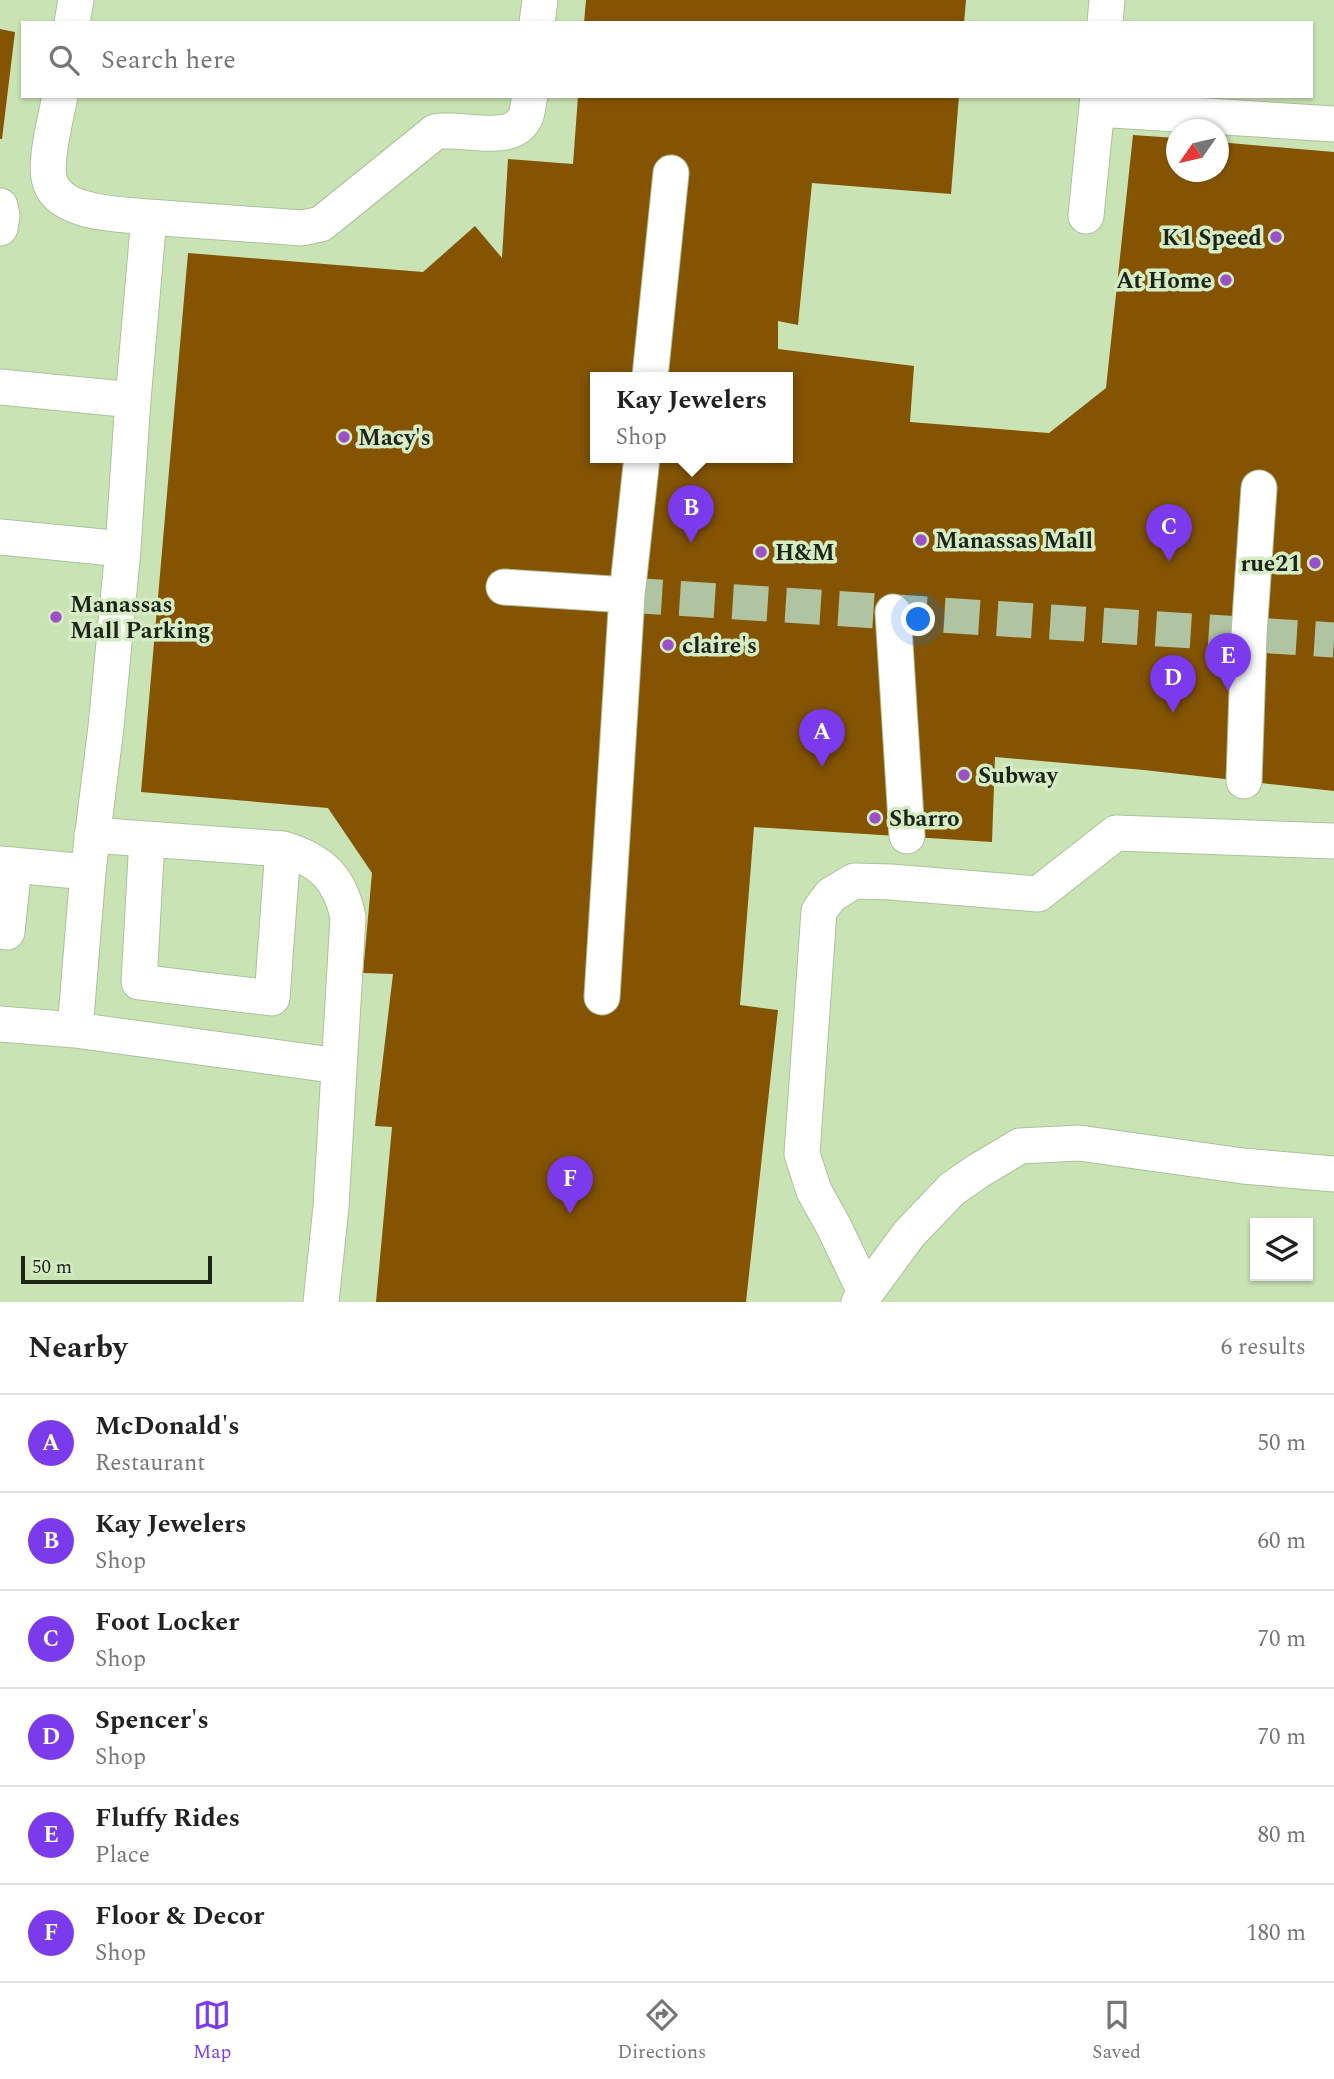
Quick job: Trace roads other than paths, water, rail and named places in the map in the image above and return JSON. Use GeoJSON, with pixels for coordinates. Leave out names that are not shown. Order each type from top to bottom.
{"type":"FeatureCollection","features":[{"type":"Feature","properties":{"kind":"street"},"geometry":{"type":"LineString","coordinates":[[72,21],[76,0]]}},
{"type":"Feature","properties":{"kind":"street"},"geometry":{"type":"LineString","coordinates":[[537,21],[540,0]]}},
{"type":"Feature","properties":{"kind":"street"},"geometry":{"type":"LineString","coordinates":[[1105,21],[1107,0]]}},
{"type":"Feature","properties":{"kind":"street"},"geometry":{"type":"LineString","coordinates":[[60,98],[49,177],[55,192],[70,204],[88,210],[149,217],[302,228],[321,224],[435,132],[447,129],[505,133],[517,129],[526,117],[530,98]]}},
{"type":"Feature","properties":{"kind":"street"},"geometry":{"type":"LineString","coordinates":[[1086,216],[1097,102],[1334,124]]}},
{"type":"Feature","properties":{"kind":"street"},"geometry":{"type":"LineString","coordinates":[[651,372],[671,173]]}},
{"type":"Feature","properties":{"kind":"street"},"geometry":{"type":"LineString","coordinates":[[0,206],[0,228]]}},
{"type":"Feature","properties":{"kind":"street"},"geometry":{"type":"LineString","coordinates":[[75,1030],[88,872],[106,727],[123,549],[149,217]]}},
{"type":"Feature","properties":{"kind":"street"},"geometry":{"type":"LineString","coordinates":[[0,387],[133,400]]}},
{"type":"Feature","properties":{"kind":"street"},"geometry":{"type":"LineString","coordinates":[[602,997],[628,595],[641,463]]}},
{"type":"Feature","properties":{"kind":"street"},"geometry":{"type":"LineString","coordinates":[[1244,781],[1249,634],[1259,488]]}},
{"type":"Feature","properties":{"kind":"street"},"geometry":{"type":"LineString","coordinates":[[0,537],[123,549]]}},
{"type":"Feature","properties":{"kind":"street"},"geometry":{"type":"LineString","coordinates":[[504,587],[628,595]]}},
{"type":"Feature","properties":{"kind":"street"},"geometry":{"type":"LineString","coordinates":[[893,612],[907,836]]}},
{"type":"Feature","properties":{"kind":"street"},"geometry":{"type":"LineString","coordinates":[[862,1297],[834,1227],[814,1191],[802,1154],[819,911],[831,895],[854,881],[891,881],[1038,894],[1116,833],[1334,841]]}},
{"type":"Feature","properties":{"kind":"street"},"geometry":{"type":"LineString","coordinates":[[93,835],[284,849],[304,855],[321,866],[336,882],[345,901],[348,917],[331,1207],[321,1302]]}},
{"type":"Feature","properties":{"kind":"street"},"geometry":{"type":"LineString","coordinates":[[147,839],[139,982],[272,998],[284,849]]}},
{"type":"Feature","properties":{"kind":"street"},"geometry":{"type":"LineString","coordinates":[[0,931],[7,932],[7,864],[88,872]]}},
{"type":"Feature","properties":{"kind":"street"},"geometry":{"type":"LineString","coordinates":[[0,1024],[75,1030],[340,1066]]}},
{"type":"Feature","properties":{"kind":"street"},"geometry":{"type":"LineString","coordinates":[[862,1297],[909,1234],[951,1189],[1020,1146],[1079,1143],[1243,1166],[1334,1174]]}},
{"type":"Feature","properties":{"kind":"tunnel"},"geometry":{"type":"LineString","coordinates":[[627,595],[1334,640]]}},
{"type":"Feature","properties":{"kind":"place","name":"K1 Speed"},"geometry":{"type":"Point","coordinates":[1276,237]}},
{"type":"Feature","properties":{"kind":"place","name":"At Home"},"geometry":{"type":"Point","coordinates":[1226,280]}},
{"type":"Feature","properties":{"kind":"place","name":"Macy's"},"geometry":{"type":"Point","coordinates":[344,437]}},
{"type":"Feature","properties":{"kind":"place","name":"Manassas Mall"},"geometry":{"type":"Point","coordinates":[921,540]}},
{"type":"Feature","properties":{"kind":"place","name":"Kay Jewelers"},"geometry":{"type":"Point","coordinates":[691,543]}},
{"type":"Feature","properties":{"kind":"place","name":"H&M"},"geometry":{"type":"Point","coordinates":[761,552]}},
{"type":"Feature","properties":{"kind":"place","name":"Foot Locker"},"geometry":{"type":"Point","coordinates":[1169,562]}},
{"type":"Feature","properties":{"kind":"place","name":"rue21"},"geometry":{"type":"Point","coordinates":[1315,563]}},
{"type":"Feature","properties":{"kind":"place","name":"Manassas Mall Parking"},"geometry":{"type":"Point","coordinates":[56,617]}},
{"type":"Feature","properties":{"kind":"place","name":"claire's"},"geometry":{"type":"Point","coordinates":[668,645]}},
{"type":"Feature","properties":{"kind":"place","name":"Fluffy Rides"},"geometry":{"type":"Point","coordinates":[1228,691]}},
{"type":"Feature","properties":{"kind":"place","name":"Spencer's"},"geometry":{"type":"Point","coordinates":[1173,713]}},
{"type":"Feature","properties":{"kind":"place","name":"McDonald's"},"geometry":{"type":"Point","coordinates":[822,767]}},
{"type":"Feature","properties":{"kind":"place","name":"Subway"},"geometry":{"type":"Point","coordinates":[964,775]}},
{"type":"Feature","properties":{"kind":"place","name":"Sbarro"},"geometry":{"type":"Point","coordinates":[875,818]}},
{"type":"Feature","properties":{"kind":"place","name":"Floor & Decor"},"geometry":{"type":"Point","coordinates":[570,1214]}}]}
